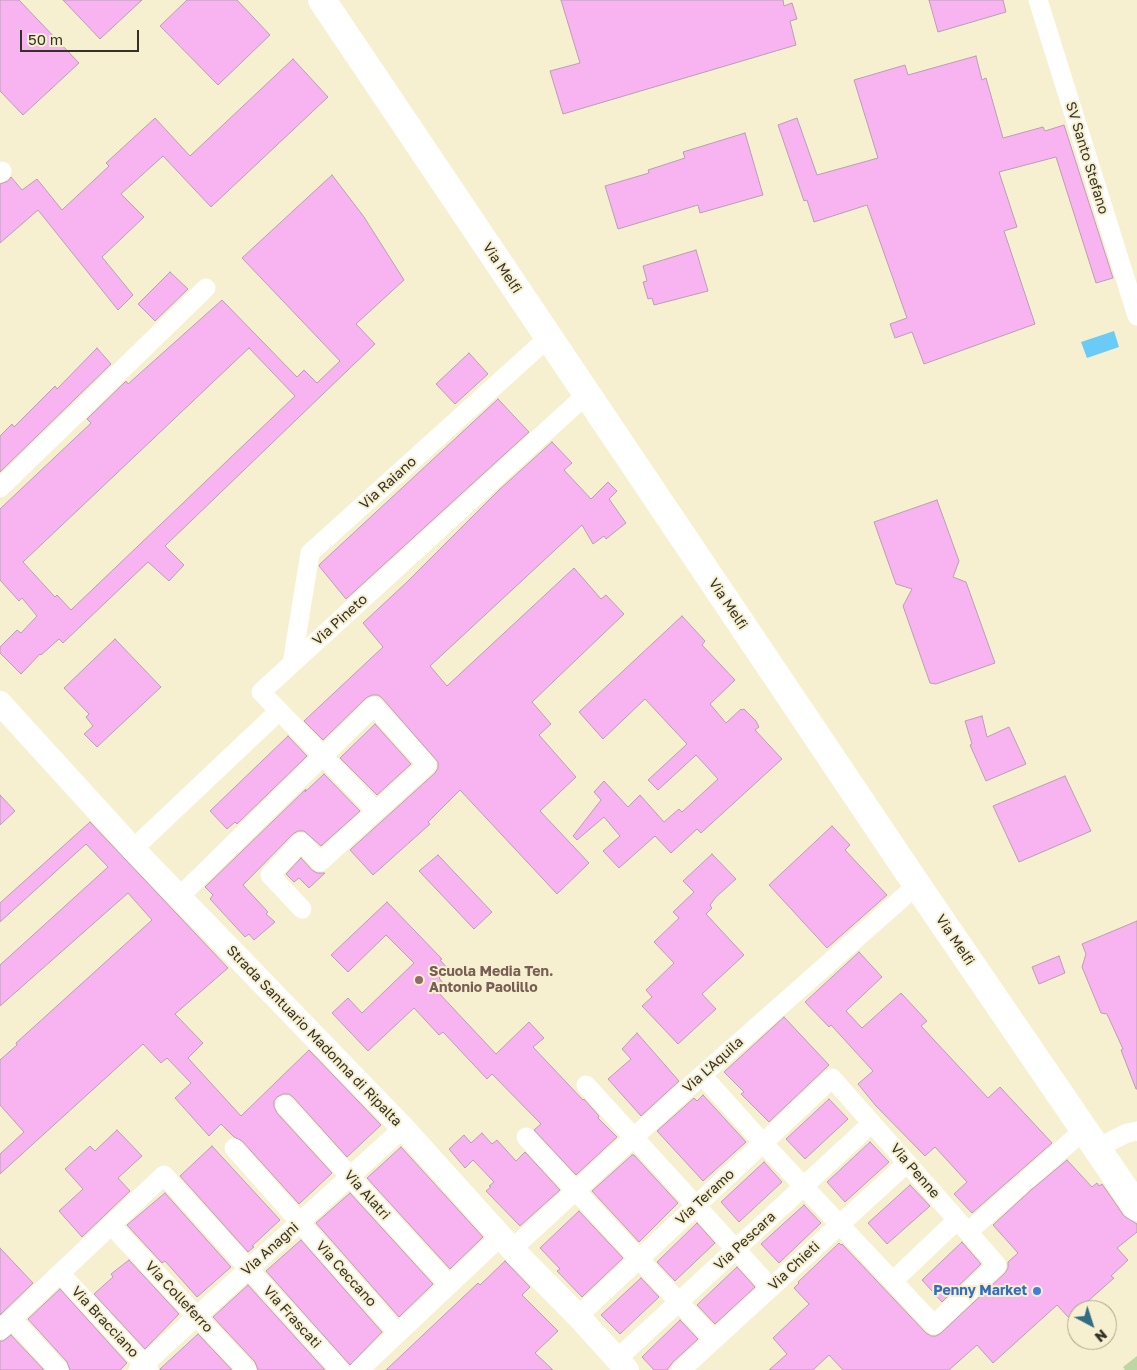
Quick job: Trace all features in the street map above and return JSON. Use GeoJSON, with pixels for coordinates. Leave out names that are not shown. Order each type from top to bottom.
{"type":"FeatureCollection","features":[{"type":"Feature","properties":{"kind":"main road","name":"Via Melfi"},"geometry":{"type":"LineString","coordinates":[[322,0],[917,885],[1137,1207]]}},
{"type":"Feature","properties":{"kind":"street","name":"SV Santo Stefano"},"geometry":{"type":"LineString","coordinates":[[1038,0],[1137,316]]}},
{"type":"Feature","properties":{"kind":"street"},"geometry":{"type":"LineString","coordinates":[[0,488],[206,288]]}},
{"type":"Feature","properties":{"kind":"street","name":"Via Raiano"},"geometry":{"type":"LineString","coordinates":[[292,664],[310,553],[549,337]]}},
{"type":"Feature","properties":{"kind":"street","name":"Via Pineto"},"geometry":{"type":"LineString","coordinates":[[279,711],[261,692],[587,394]]}},
{"type":"Feature","properties":{"kind":"street","name":"Strada Santuario Madonna di Ripalta"},"geometry":{"type":"LineString","coordinates":[[0,703],[178,896],[403,1128],[506,1243],[622,1364]]}},
{"type":"Feature","properties":{"kind":"street"},"geometry":{"type":"LineString","coordinates":[[178,896],[374,706],[427,765],[320,862],[302,842],[270,875],[302,909]]}},
{"type":"Feature","properties":{"kind":"street"},"geometry":{"type":"LineString","coordinates":[[133,848],[279,711],[376,811]]}},
{"type":"Feature","properties":{"kind":"street","name":"Via L'Aquila"},"geometry":{"type":"LineString","coordinates":[[359,1370],[449,1285],[576,1191],[702,1075],[917,885]]}},
{"type":"Feature","properties":{"kind":"street"},"geometry":{"type":"LineString","coordinates":[[702,1075],[763,1143],[893,1281],[963,1226],[1024,1182],[1090,1139],[1137,1131]]}},
{"type":"Feature","properties":{"kind":"street","name":"Via Teramo"},"geometry":{"type":"LineString","coordinates":[[578,1316],[832,1078]]}},
{"type":"Feature","properties":{"kind":"street","name":"Via Penne"},"geometry":{"type":"LineString","coordinates":[[832,1078],[997,1264],[934,1325],[893,1281]]}},
{"type":"Feature","properties":{"kind":"street"},"geometry":{"type":"LineString","coordinates":[[586,1085],[771,1288]]}},
{"type":"Feature","properties":{"kind":"street","name":"Via Alatri"},"geometry":{"type":"LineString","coordinates":[[285,1105],[449,1285]]}},
{"type":"Feature","properties":{"kind":"street","name":"Via Pescara"},"geometry":{"type":"LineString","coordinates":[[622,1364],[679,1302],[872,1123]]}},
{"type":"Feature","properties":{"kind":"street","name":"Via Anagni"},"geometry":{"type":"LineString","coordinates":[[144,1368],[197,1316],[403,1128]]}},
{"type":"Feature","properties":{"kind":"street"},"geometry":{"type":"LineString","coordinates":[[526,1137],[714,1340]]}},
{"type":"Feature","properties":{"kind":"street","name":"Via Ceccano"},"geometry":{"type":"LineString","coordinates":[[234,1148],[398,1333]]}},
{"type":"Feature","properties":{"kind":"street","name":"Via Chieti"},"geometry":{"type":"LineString","coordinates":[[681,1370],[907,1163]]}},
{"type":"Feature","properties":{"kind":"street","name":"Via Frascati"},"geometry":{"type":"LineString","coordinates":[[111,1225],[164,1175],[340,1370]]}},
{"type":"Feature","properties":{"kind":"street"},"geometry":{"type":"LineString","coordinates":[[59,1370],[6,1325],[111,1225]]}},
{"type":"Feature","properties":{"kind":"street","name":"Via Colleferro"},"geometry":{"type":"LineString","coordinates":[[111,1225],[247,1370]]}},
{"type":"Feature","properties":{"kind":"street","name":"Via Bracciano"},"geometry":{"type":"LineString","coordinates":[[60,1273],[144,1368]]}},
{"type":"Feature","properties":{"kind":"green space"},"geometry":{"type":"Polygon","coordinates":[[[1137,1356],[1137,1370],[1125,1370],[1123,1367],[1137,1356]]]}},
{"type":"Feature","properties":{"kind":"water"},"geometry":{"type":"Polygon","coordinates":[[[1114,331],[1119,347],[1087,358],[1081,342],[1114,331]]]}},
{"type":"Feature","properties":{"kind":"building"},"geometry":{"type":"Polygon","coordinates":[[[0,0],[19,0],[79,63],[23,115],[0,91],[0,0]]]}},
{"type":"Feature","properties":{"kind":"building"},"geometry":{"type":"Polygon","coordinates":[[[63,0],[142,0],[100,39],[63,0]]]}},
{"type":"Feature","properties":{"kind":"building"},"geometry":{"type":"Polygon","coordinates":[[[187,0],[237,0],[270,35],[218,85],[160,26],[187,0]]]}},
{"type":"Feature","properties":{"kind":"building"},"geometry":{"type":"Polygon","coordinates":[[[561,0],[783,0],[784,6],[792,3],[797,19],[790,21],[796,45],[563,114],[550,71],[580,63],[561,0]]]}},
{"type":"Feature","properties":{"kind":"building"},"geometry":{"type":"Polygon","coordinates":[[[929,0],[1003,0],[1006,12],[938,32],[929,0]]]}},
{"type":"Feature","properties":{"kind":"building"},"geometry":{"type":"Polygon","coordinates":[[[976,56],[982,80],[986,78],[1003,138],[1043,127],[1045,131],[1064,125],[1113,278],[1096,283],[1056,157],[999,172],[1017,227],[1004,231],[1035,324],[924,364],[912,332],[895,338],[890,324],[907,318],[867,205],[814,222],[807,200],[804,201],[778,125],[797,118],[817,175],[878,158],[854,80],[905,65],[908,75],[976,56]]]}},
{"type":"Feature","properties":{"kind":"building"},"geometry":{"type":"Polygon","coordinates":[[[293,59],[328,97],[211,207],[163,156],[121,194],[144,217],[102,257],[133,295],[118,310],[38,210],[0,243],[0,184],[8,181],[11,177],[22,190],[37,179],[62,210],[109,166],[106,163],[155,118],[190,156],[293,59]]]}},
{"type":"Feature","properties":{"kind":"building"},"geometry":{"type":"Polygon","coordinates":[[[745,133],[763,195],[700,213],[698,205],[618,229],[605,186],[649,173],[648,170],[685,158],[683,152],[745,133]]]}},
{"type":"Feature","properties":{"kind":"building"},"geometry":{"type":"Polygon","coordinates":[[[332,175],[364,217],[404,280],[356,324],[375,344],[165,546],[184,565],[169,581],[148,562],[63,643],[59,639],[40,654],[21,674],[0,653],[0,647],[17,630],[21,633],[37,616],[22,598],[19,601],[0,580],[0,509],[91,423],[87,419],[126,381],[128,384],[222,300],[297,377],[304,370],[317,383],[340,361],[242,258],[332,175]],[[249,348],[23,562],[55,597],[57,595],[71,610],[295,396],[249,348]]]}},
{"type":"Feature","properties":{"kind":"building"},"geometry":{"type":"Polygon","coordinates":[[[696,250],[708,291],[654,305],[652,298],[648,299],[643,282],[647,281],[643,266],[696,250]]]}},
{"type":"Feature","properties":{"kind":"building"},"geometry":{"type":"Polygon","coordinates":[[[170,272],[188,289],[155,321],[138,304],[170,272]]]}},
{"type":"Feature","properties":{"kind":"building"},"geometry":{"type":"Polygon","coordinates":[[[97,348],[111,364],[0,472],[0,436],[12,424],[14,427],[55,386],[57,389],[97,348]]]}},
{"type":"Feature","properties":{"kind":"building"},"geometry":{"type":"Polygon","coordinates":[[[469,353],[488,374],[455,404],[436,384],[469,353]]]}},
{"type":"Feature","properties":{"kind":"building"},"geometry":{"type":"Polygon","coordinates":[[[498,399],[529,432],[346,599],[319,566],[320,564],[498,399]]]}},
{"type":"Feature","properties":{"kind":"building"},"geometry":{"type":"Polygon","coordinates":[[[552,442],[572,463],[564,470],[591,499],[608,482],[617,491],[609,499],[626,523],[606,539],[604,536],[593,544],[582,525],[430,666],[447,686],[574,568],[601,599],[606,595],[624,614],[532,702],[551,724],[539,735],[576,777],[540,811],[589,863],[557,894],[460,790],[428,822],[430,824],[373,875],[350,850],[435,773],[438,768],[438,762],[378,695],[366,698],[323,740],[304,721],[383,647],[363,623],[499,490],[552,442]]]}},
{"type":"Feature","properties":{"kind":"building"},"geometry":{"type":"Polygon","coordinates":[[[937,500],[959,561],[953,577],[966,582],[995,663],[936,684],[930,683],[903,606],[912,589],[896,584],[874,522],[937,500]]]}},
{"type":"Feature","properties":{"kind":"building"},"geometry":{"type":"Polygon","coordinates":[[[682,616],[705,641],[702,645],[735,680],[710,704],[726,723],[741,709],[744,709],[756,721],[759,727],[755,730],[782,759],[701,833],[697,829],[671,853],[655,836],[619,868],[603,851],[620,836],[604,817],[577,840],[573,836],[601,800],[594,792],[604,781],[628,807],[640,795],[664,822],[679,809],[682,812],[718,779],[696,755],[658,790],[648,780],[687,744],[645,699],[603,739],[579,712],[682,616]]]}},
{"type":"Feature","properties":{"kind":"building"},"geometry":{"type":"Polygon","coordinates":[[[115,639],[161,687],[97,747],[84,734],[93,726],[86,717],[89,714],[64,688],[115,639]]]}},
{"type":"Feature","properties":{"kind":"building"},"geometry":{"type":"Polygon","coordinates":[[[982,716],[987,737],[1009,727],[1026,764],[986,781],[970,745],[972,744],[965,721],[982,716]]]}},
{"type":"Feature","properties":{"kind":"building"},"geometry":{"type":"Polygon","coordinates":[[[375,724],[411,764],[377,795],[340,758],[375,724]]]}},
{"type":"Feature","properties":{"kind":"building"},"geometry":{"type":"Polygon","coordinates":[[[288,736],[307,756],[237,824],[235,822],[227,829],[210,811],[288,736]]]}},
{"type":"Feature","properties":{"kind":"building"},"geometry":{"type":"Polygon","coordinates":[[[324,774],[360,811],[321,846],[304,831],[298,831],[293,834],[243,885],[268,912],[266,914],[275,922],[254,940],[249,934],[245,937],[210,899],[213,895],[205,887],[306,789],[305,792],[324,774]]]}},
{"type":"Feature","properties":{"kind":"building"},"geometry":{"type":"Polygon","coordinates":[[[1065,776],[1091,831],[1019,862],[993,806],[1065,776]]]}},
{"type":"Feature","properties":{"kind":"building"},"geometry":{"type":"Polygon","coordinates":[[[0,795],[15,811],[0,825],[0,795]]]}},
{"type":"Feature","properties":{"kind":"building"},"geometry":{"type":"Polygon","coordinates":[[[90,822],[228,968],[175,1014],[203,1043],[188,1058],[241,1116],[309,1050],[381,1125],[347,1157],[293,1097],[289,1094],[283,1094],[277,1097],[274,1101],[274,1107],[277,1113],[332,1173],[299,1204],[242,1141],[234,1137],[221,1124],[209,1136],[175,1098],[191,1083],[167,1058],[161,1063],[143,1044],[0,1174],[0,1154],[24,1132],[0,1105],[0,1060],[17,1045],[16,1043],[152,920],[128,893],[0,1006],[0,965],[108,867],[86,844],[0,922],[0,903],[90,822]]]}},
{"type":"Feature","properties":{"kind":"building"},"geometry":{"type":"Polygon","coordinates":[[[832,826],[850,845],[845,850],[887,895],[827,948],[769,885],[832,826]]]}},
{"type":"Feature","properties":{"kind":"building"},"geometry":{"type":"Polygon","coordinates":[[[712,854],[736,879],[716,897],[710,905],[712,908],[706,914],[744,955],[702,994],[716,1009],[678,1044],[642,1006],[652,997],[646,990],[674,963],[654,942],[679,918],[673,912],[694,892],[683,881],[712,854]]]}},
{"type":"Feature","properties":{"kind":"building"},"geometry":{"type":"Polygon","coordinates":[[[438,855],[492,912],[474,929],[419,871],[438,855]]]}},
{"type":"Feature","properties":{"kind":"building"},"geometry":{"type":"Polygon","coordinates":[[[301,858],[312,870],[317,873],[325,873],[309,888],[299,878],[294,882],[286,874],[301,858]]]}},
{"type":"Feature","properties":{"kind":"building","name":"Scuola Media Ten. Antonio Paolillo"},"geometry":{"type":"Polygon","coordinates":[[[387,902],[442,959],[440,960],[449,970],[439,978],[443,983],[436,990],[496,1054],[529,1022],[544,1038],[533,1047],[584,1099],[599,1116],[598,1118],[617,1137],[576,1175],[534,1130],[541,1124],[492,1074],[487,1079],[443,1032],[439,1035],[414,1008],[368,1051],[332,1013],[348,998],[362,1013],[414,963],[386,935],[348,972],[331,955],[387,902]]]}},
{"type":"Feature","properties":{"kind":"building"},"geometry":{"type":"Polygon","coordinates":[[[1137,921],[1136,1089],[1121,1050],[1123,1049],[1107,1014],[1101,1013],[1082,967],[1086,954],[1082,944],[1137,921]]]}},
{"type":"Feature","properties":{"kind":"building"},"geometry":{"type":"Polygon","coordinates":[[[859,952],[882,977],[846,1011],[862,1028],[901,993],[927,1021],[921,1026],[988,1098],[1000,1087],[1052,1143],[972,1213],[954,1194],[967,1182],[935,1147],[925,1156],[876,1106],[858,1084],[873,1071],[831,1025],[829,1027],[805,1002],[859,952]]]}},
{"type":"Feature","properties":{"kind":"building"},"geometry":{"type":"Polygon","coordinates":[[[1059,956],[1065,973],[1039,984],[1032,967],[1059,956]]]}},
{"type":"Feature","properties":{"kind":"building"},"geometry":{"type":"Polygon","coordinates":[[[784,1017],[829,1065],[769,1122],[741,1094],[744,1092],[724,1072],[784,1017]]]}},
{"type":"Feature","properties":{"kind":"building"},"geometry":{"type":"Polygon","coordinates":[[[637,1033],[679,1081],[641,1116],[608,1079],[631,1059],[622,1049],[637,1033]]]}},
{"type":"Feature","properties":{"kind":"building"},"geometry":{"type":"Polygon","coordinates":[[[703,1095],[746,1142],[703,1181],[657,1131],[694,1098],[697,1101],[703,1095]]]}},
{"type":"Feature","properties":{"kind":"building"},"geometry":{"type":"Polygon","coordinates":[[[829,1099],[848,1119],[805,1159],[786,1139],[829,1099]]]}},
{"type":"Feature","properties":{"kind":"building"},"geometry":{"type":"Polygon","coordinates":[[[117,1130],[142,1156],[118,1178],[130,1191],[82,1237],[59,1211],[83,1189],[65,1169],[90,1146],[95,1151],[117,1130]]]}},
{"type":"Feature","properties":{"kind":"building"},"geometry":{"type":"Polygon","coordinates":[[[482,1133],[492,1144],[497,1140],[516,1161],[525,1152],[560,1190],[520,1226],[486,1191],[494,1182],[473,1160],[465,1168],[449,1149],[464,1135],[471,1143],[482,1133]]]}},
{"type":"Feature","properties":{"kind":"building"},"geometry":{"type":"Polygon","coordinates":[[[870,1142],[889,1162],[845,1202],[827,1182],[870,1142]]]}},
{"type":"Feature","properties":{"kind":"building"},"geometry":{"type":"Polygon","coordinates":[[[212,1146],[280,1220],[248,1252],[180,1176],[212,1146]]]}},
{"type":"Feature","properties":{"kind":"building"},"geometry":{"type":"Polygon","coordinates":[[[401,1147],[483,1237],[450,1269],[367,1178],[401,1147]]]}},
{"type":"Feature","properties":{"kind":"building"},"geometry":{"type":"Polygon","coordinates":[[[632,1155],[678,1203],[639,1242],[592,1191],[632,1155]]]}},
{"type":"Feature","properties":{"kind":"building"},"geometry":{"type":"Polygon","coordinates":[[[1067,1160],[1092,1187],[1097,1183],[1099,1186],[1102,1184],[1124,1216],[1137,1224],[1137,1232],[1117,1248],[1128,1260],[1111,1276],[1114,1278],[1089,1300],[1067,1300],[1067,1316],[1057,1305],[993,1363],[977,1345],[949,1370],[843,1370],[829,1355],[813,1370],[769,1370],[787,1354],[773,1338],[809,1304],[794,1288],[839,1243],[926,1333],[936,1336],[941,1333],[1005,1273],[1008,1268],[1008,1262],[1018,1253],[993,1225],[1067,1160]]]}},
{"type":"Feature","properties":{"kind":"building"},"geometry":{"type":"Polygon","coordinates":[[[764,1162],[782,1182],[739,1222],[721,1202],[764,1162]]]}},
{"type":"Feature","properties":{"kind":"building"},"geometry":{"type":"Polygon","coordinates":[[[910,1185],[930,1206],[887,1244],[868,1223],[910,1185]]]}},
{"type":"Feature","properties":{"kind":"building"},"geometry":{"type":"Polygon","coordinates":[[[165,1193],[231,1267],[197,1297],[165,1261],[162,1263],[127,1225],[165,1193]]]}},
{"type":"Feature","properties":{"kind":"building"},"geometry":{"type":"Polygon","coordinates":[[[350,1193],[433,1284],[399,1317],[316,1223],[350,1193]]]}},
{"type":"Feature","properties":{"kind":"building"},"geometry":{"type":"Polygon","coordinates":[[[804,1205],[821,1223],[779,1263],[761,1244],[804,1205]]]}},
{"type":"Feature","properties":{"kind":"building"},"geometry":{"type":"Polygon","coordinates":[[[579,1211],[623,1258],[582,1297],[557,1271],[560,1269],[540,1248],[579,1211]]]}},
{"type":"Feature","properties":{"kind":"building"},"geometry":{"type":"Polygon","coordinates":[[[697,1223],[715,1243],[675,1281],[657,1262],[697,1223]]]}},
{"type":"Feature","properties":{"kind":"building"},"geometry":{"type":"Polygon","coordinates":[[[301,1240],[382,1332],[350,1365],[266,1271],[301,1240]]]}},
{"type":"Feature","properties":{"kind":"building"},"geometry":{"type":"Polygon","coordinates":[[[962,1242],[981,1264],[942,1302],[922,1280],[962,1242]]]}},
{"type":"Feature","properties":{"kind":"building"},"geometry":{"type":"Polygon","coordinates":[[[0,1248],[33,1283],[0,1315],[0,1248]]]}},
{"type":"Feature","properties":{"kind":"building"},"geometry":{"type":"Polygon","coordinates":[[[129,1260],[179,1314],[145,1349],[94,1294],[113,1277],[111,1274],[129,1260]]]}},
{"type":"Feature","properties":{"kind":"building"},"geometry":{"type":"Polygon","coordinates":[[[505,1261],[530,1287],[522,1295],[558,1331],[535,1353],[553,1370],[386,1370],[478,1283],[480,1285],[505,1261]]]}},
{"type":"Feature","properties":{"kind":"building"},"geometry":{"type":"Polygon","coordinates":[[[737,1267],[755,1287],[715,1324],[697,1305],[737,1267]]]}},
{"type":"Feature","properties":{"kind":"building"},"geometry":{"type":"Polygon","coordinates":[[[641,1278],[659,1297],[620,1334],[601,1315],[641,1278]]]}},
{"type":"Feature","properties":{"kind":"building"},"geometry":{"type":"Polygon","coordinates":[[[248,1285],[325,1370],[258,1370],[255,1362],[213,1317],[248,1285]]]}},
{"type":"Feature","properties":{"kind":"building"},"geometry":{"type":"Polygon","coordinates":[[[60,1289],[127,1363],[120,1370],[70,1370],[67,1362],[28,1319],[60,1289]]]}},
{"type":"Feature","properties":{"kind":"building"},"geometry":{"type":"Polygon","coordinates":[[[680,1320],[698,1339],[667,1370],[654,1370],[642,1357],[680,1320]]]}},
{"type":"Feature","properties":{"kind":"building"},"geometry":{"type":"Polygon","coordinates":[[[198,1334],[232,1370],[160,1370],[160,1369],[198,1334]]]}},
{"type":"Feature","properties":{"kind":"building"},"geometry":{"type":"Polygon","coordinates":[[[11,1335],[44,1370],[0,1370],[0,1341],[11,1335]]]}},
{"type":"Feature","properties":{"kind":"place","name":"Scuola Media Ten. Antonio Paolillo"},"geometry":{"type":"Point","coordinates":[419,980]}},
{"type":"Feature","properties":{"kind":"place","name":"Penny Market"},"geometry":{"type":"Point","coordinates":[1037,1291]}}]}
